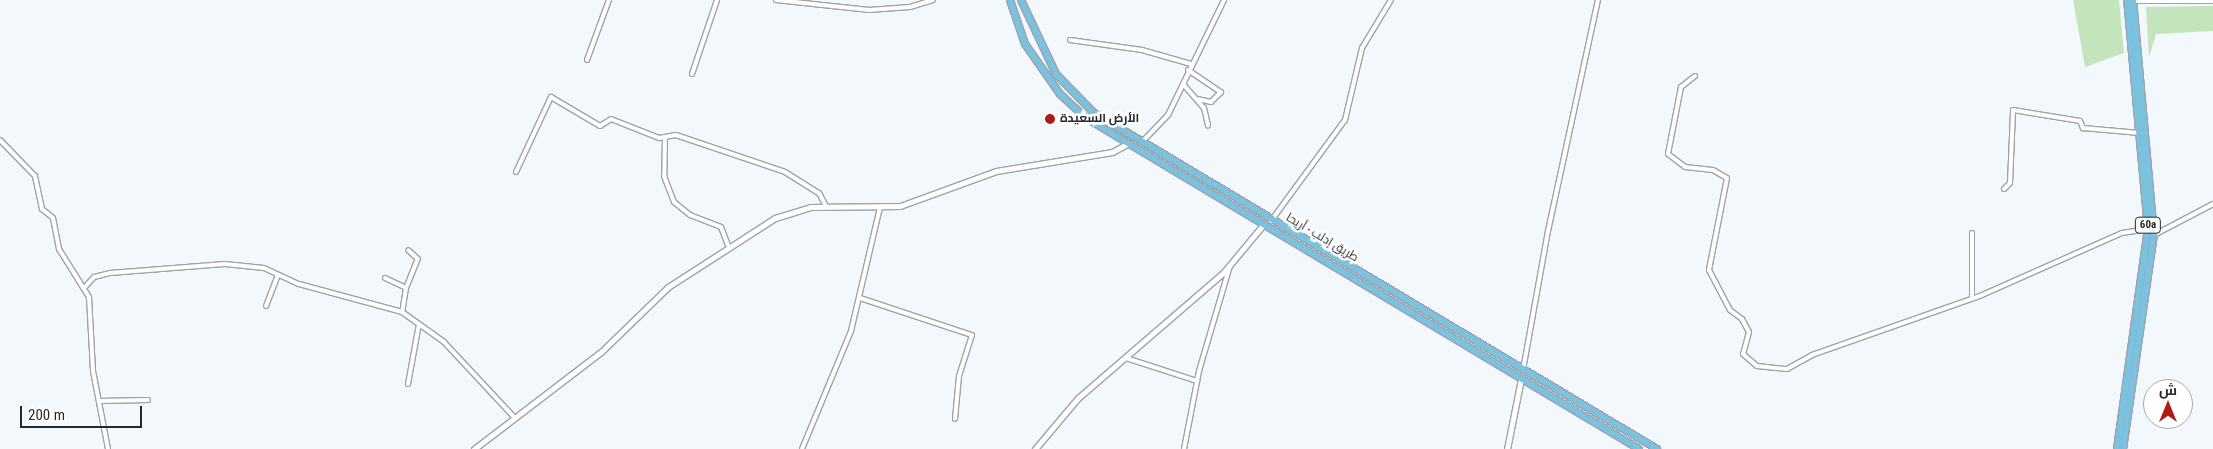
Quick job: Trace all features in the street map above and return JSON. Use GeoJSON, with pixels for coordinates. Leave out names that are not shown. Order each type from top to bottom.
{"type":"FeatureCollection","features":[{"type":"Feature","properties":{"kind":"main road","name":"طريق إدلب - أريحا"},"geometry":{"type":"LineString","coordinates":[[1010,0],[1025,44],[1060,94],[1125,145],[1639,449]]}},
{"type":"Feature","properties":{"kind":"main road","name":"طريق إدلب - أريحا"},"geometry":{"type":"LineString","coordinates":[[1021,0],[1056,74],[1093,112],[1140,144],[1657,449]]}},
{"type":"Feature","properties":{"kind":"main road","name":"60a"},"geometry":{"type":"LineString","coordinates":[[2117,449],[2148,229],[2131,0]]}},
{"type":"Feature","properties":{"kind":"main road","name":"60a"},"geometry":{"type":"LineString","coordinates":[[2123,449],[2154,235],[2131,0]]}},
{"type":"Feature","properties":{"kind":"main road"},"geometry":{"type":"LineString","coordinates":[[1198,188],[1203,180]]}},
{"type":"Feature","properties":{"kind":"main road"},"geometry":{"type":"LineString","coordinates":[[1500,366],[1505,359]]}},
{"type":"Feature","properties":{"kind":"street"},"geometry":{"type":"LineString","coordinates":[[587,60],[609,0]]}},
{"type":"Feature","properties":{"kind":"street"},"geometry":{"type":"LineString","coordinates":[[692,74],[716,0]]}},
{"type":"Feature","properties":{"kind":"street"},"geometry":{"type":"LineString","coordinates":[[776,0],[869,10],[933,0]]}},
{"type":"Feature","properties":{"kind":"street"},"geometry":{"type":"LineString","coordinates":[[1140,144],[1168,115],[1188,70],[1224,0]]}},
{"type":"Feature","properties":{"kind":"street"},"geometry":{"type":"LineString","coordinates":[[1271,221],[1345,120],[1362,48],[1391,0]]}},
{"type":"Feature","properties":{"kind":"street"},"geometry":{"type":"LineString","coordinates":[[1523,370],[1548,231],[1598,0]]}},
{"type":"Feature","properties":{"kind":"street"},"geometry":{"type":"LineString","coordinates":[[2131,0],[2213,0]]}},
{"type":"Feature","properties":{"kind":"street"},"geometry":{"type":"LineString","coordinates":[[1070,40],[1142,50],[1191,64]]}},
{"type":"Feature","properties":{"kind":"street"},"geometry":{"type":"LineString","coordinates":[[1188,70],[1220,92],[1216,100],[1198,99]]}},
{"type":"Feature","properties":{"kind":"street"},"geometry":{"type":"LineString","coordinates":[[1695,76],[1681,87],[1668,154],[1685,167],[1714,170],[1728,178],[1709,270],[1730,310],[1742,318],[1749,332],[1743,354],[1751,364],[1787,369],[1812,355],[1972,296],[2122,232],[2148,229]]}},
{"type":"Feature","properties":{"kind":"street"},"geometry":{"type":"LineString","coordinates":[[1183,84],[1198,99],[1208,126]]}},
{"type":"Feature","properties":{"kind":"street"},"geometry":{"type":"LineString","coordinates":[[516,172],[551,97],[600,126],[611,119],[665,137],[676,135],[785,172],[819,193],[826,206]]}},
{"type":"Feature","properties":{"kind":"street"},"geometry":{"type":"LineString","coordinates":[[2004,189],[2010,183],[2013,110],[2080,121],[2083,128],[2140,133]]}},
{"type":"Feature","properties":{"kind":"street"},"geometry":{"type":"LineString","coordinates":[[665,137],[664,176],[674,202],[690,215],[721,227],[728,245]]}},
{"type":"Feature","properties":{"kind":"street"},"geometry":{"type":"LineString","coordinates":[[0,140],[34,176],[42,208],[54,218],[59,249],[84,287],[92,311],[92,371],[108,449]]}},
{"type":"Feature","properties":{"kind":"street"},"geometry":{"type":"LineString","coordinates":[[474,449],[513,416],[601,352],[668,287],[728,245],[788,213],[826,206],[880,207],[936,195],[996,171],[1112,152],[1125,145]]}},
{"type":"Feature","properties":{"kind":"street"},"geometry":{"type":"LineString","coordinates":[[2154,235],[2213,204]]}},
{"type":"Feature","properties":{"kind":"street"},"geometry":{"type":"LineString","coordinates":[[802,449],[826,396],[860,298],[880,207]]}},
{"type":"Feature","properties":{"kind":"street"},"geometry":{"type":"LineString","coordinates":[[1035,449],[1078,398],[1126,358],[1231,264],[1263,225]]}},
{"type":"Feature","properties":{"kind":"street"},"geometry":{"type":"LineString","coordinates":[[1972,233],[1972,296]]}},
{"type":"Feature","properties":{"kind":"street"},"geometry":{"type":"LineString","coordinates":[[402,312],[406,288],[418,259],[408,250]]}},
{"type":"Feature","properties":{"kind":"street"},"geometry":{"type":"LineString","coordinates":[[84,287],[103,274],[246,263],[278,276],[402,312],[444,342],[513,416]]}},
{"type":"Feature","properties":{"kind":"street"},"geometry":{"type":"LineString","coordinates":[[1184,449],[1197,381],[1231,264]]}},
{"type":"Feature","properties":{"kind":"street"},"geometry":{"type":"LineString","coordinates":[[266,306],[278,276]]}},
{"type":"Feature","properties":{"kind":"street"},"geometry":{"type":"LineString","coordinates":[[385,278],[406,288]]}},
{"type":"Feature","properties":{"kind":"street"},"geometry":{"type":"LineString","coordinates":[[860,298],[972,335],[959,376],[955,419]]}},
{"type":"Feature","properties":{"kind":"street"},"geometry":{"type":"LineString","coordinates":[[408,384],[419,324]]}},
{"type":"Feature","properties":{"kind":"street"},"geometry":{"type":"LineString","coordinates":[[1126,358],[1197,381]]}},
{"type":"Feature","properties":{"kind":"street"},"geometry":{"type":"LineString","coordinates":[[1507,449],[1521,379]]}},
{"type":"Feature","properties":{"kind":"street"},"geometry":{"type":"LineString","coordinates":[[99,401],[148,400]]}},
{"type":"Feature","properties":{"kind":"green space"},"geometry":{"type":"Polygon","coordinates":[[[2073,0],[2119,0],[2124,53],[2085,67],[2073,0]]]}},
{"type":"Feature","properties":{"kind":"green space"},"geometry":{"type":"Polygon","coordinates":[[[2213,6],[2213,31],[2156,34],[2149,57],[2146,7],[2213,6]]]}},
{"type":"Feature","properties":{"kind":"place","name":"الأرض السعيدة"},"geometry":{"type":"Point","coordinates":[1050,119]}}]}
